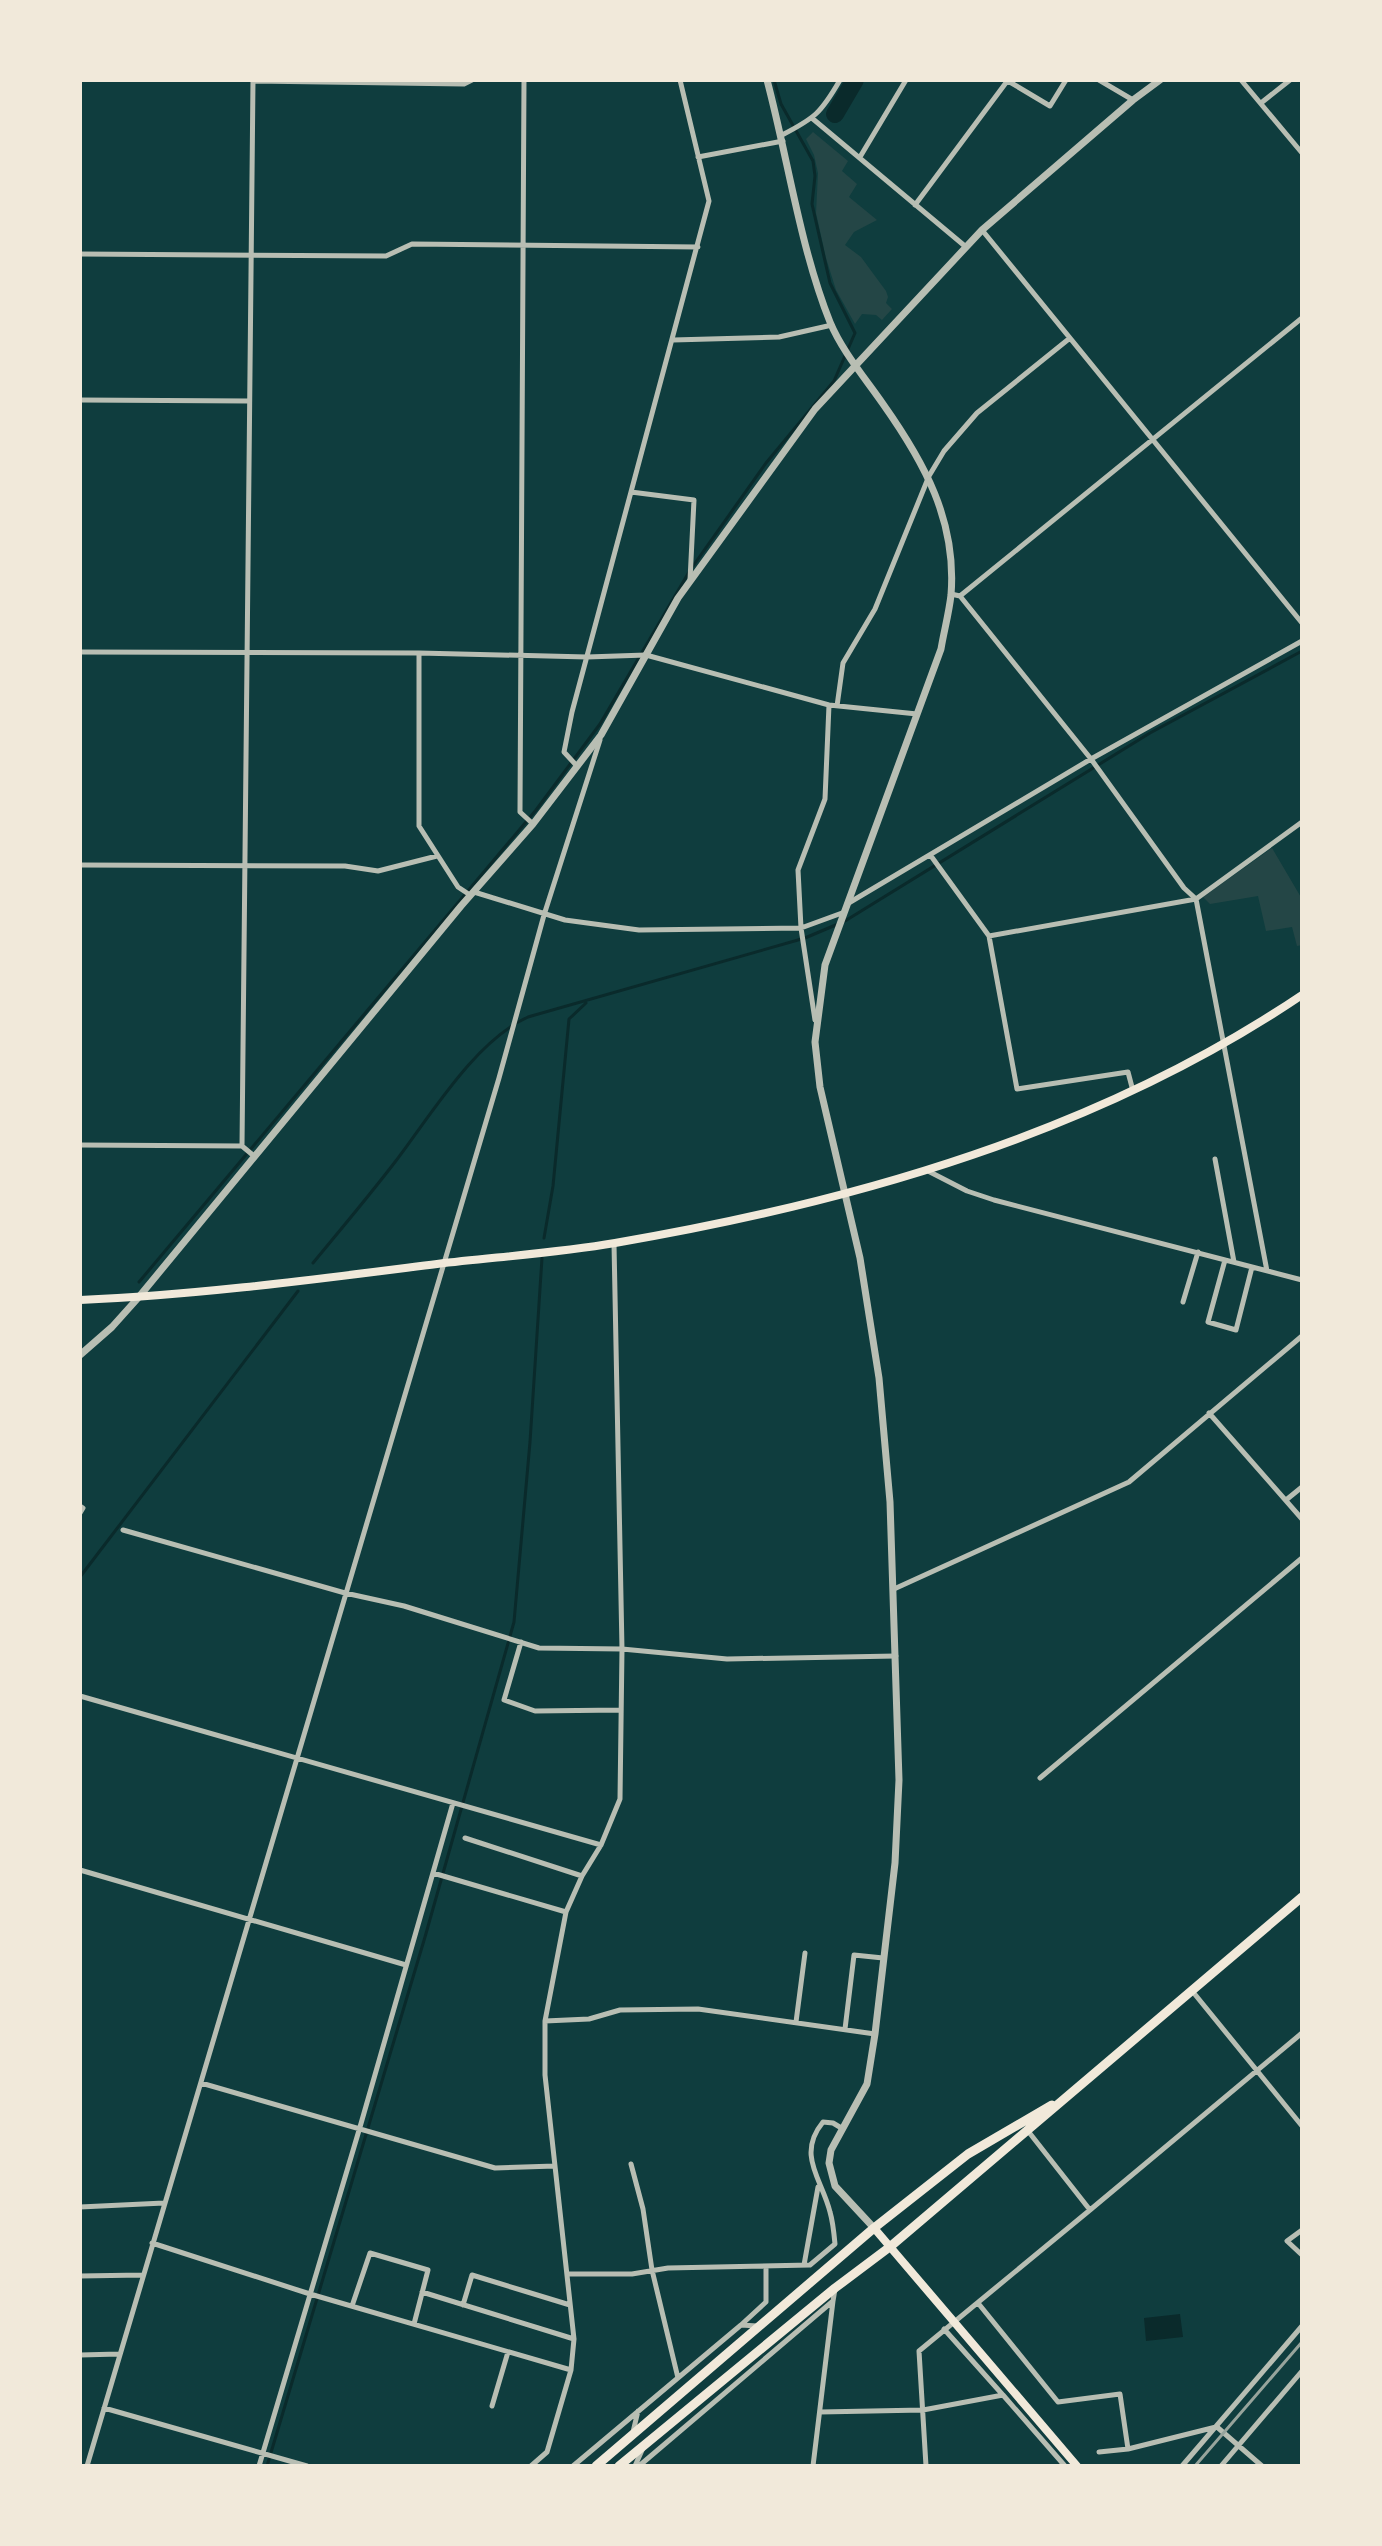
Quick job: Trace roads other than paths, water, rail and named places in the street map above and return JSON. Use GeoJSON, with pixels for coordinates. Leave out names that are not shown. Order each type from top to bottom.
{"type":"FeatureCollection","features":[{"type":"Feature","properties":{"kind":"highway"},"geometry":{"type":"LineString","coordinates":[[619,2466],[835,2288],[891,2246],[1302,1897]]}},
{"type":"Feature","properties":{"kind":"highway"},"geometry":{"type":"LineString","coordinates":[[596,2466],[874,2228],[968,2154],[1076,2091]]}},
{"type":"Feature","properties":{"kind":"main road"},"geometry":{"type":"LineString","coordinates":[[80,1300],[138,1298],[614,1243],[813,1202],[926,1170],[1059,1123],[1133,1091],[1225,1042],[1302,995]]}},
{"type":"Feature","properties":{"kind":"main road"},"geometry":{"type":"LineString","coordinates":[[874,2228],[1077,2466]]}},
{"type":"Feature","properties":{"kind":"street"},"geometry":{"type":"LineString","coordinates":[[242,1146],[253,80],[464,84],[472,80]]}},
{"type":"Feature","properties":{"kind":"street"},"geometry":{"type":"LineString","coordinates":[[524,80],[520,812],[533,824]]}},
{"type":"Feature","properties":{"kind":"street"},"geometry":{"type":"LineString","coordinates":[[576,765],[564,752],[709,201],[680,80]]}},
{"type":"Feature","properties":{"kind":"street"},"geometry":{"type":"LineString","coordinates":[[767,80],[815,280],[832,325],[929,476],[949,543],[951,594],[941,649],[825,965],[815,1042],[820,1087],[860,1258],[879,1378],[890,1502],[899,1780],[895,1863],[867,2084],[831,2150],[831,2177],[835,2186],[874,2228]]}},
{"type":"Feature","properties":{"kind":"street"},"geometry":{"type":"LineString","coordinates":[[698,157],[782,138],[813,119],[840,80]]}},
{"type":"Feature","properties":{"kind":"street"},"geometry":{"type":"LineString","coordinates":[[860,157],[906,80]]}},
{"type":"Feature","properties":{"kind":"street"},"geometry":{"type":"LineString","coordinates":[[915,205],[1008,80],[1050,106],[1066,80]]}},
{"type":"Feature","properties":{"kind":"street"},"geometry":{"type":"LineString","coordinates":[[1099,80],[1133,100]]}},
{"type":"Feature","properties":{"kind":"street"},"geometry":{"type":"LineString","coordinates":[[80,1355],[112,1327],[138,1298],[533,824],[601,735],[690,581],[815,409],[982,230],[1160,80]]}},
{"type":"Feature","properties":{"kind":"street"},"geometry":{"type":"LineString","coordinates":[[1241,80],[1302,153]]}},
{"type":"Feature","properties":{"kind":"street"},"geometry":{"type":"LineString","coordinates":[[1261,103],[1290,80]]}},
{"type":"Feature","properties":{"kind":"street"},"geometry":{"type":"LineString","coordinates":[[813,119],[966,247]]}},
{"type":"Feature","properties":{"kind":"street"},"geometry":{"type":"LineString","coordinates":[[982,230],[1302,623]]}},
{"type":"Feature","properties":{"kind":"street"},"geometry":{"type":"LineString","coordinates":[[80,254],[386,256],[412,244],[698,247]]}},
{"type":"Feature","properties":{"kind":"street"},"geometry":{"type":"LineString","coordinates":[[960,596],[1302,318]]}},
{"type":"Feature","properties":{"kind":"street"},"geometry":{"type":"LineString","coordinates":[[673,340],[779,337],[832,325]]}},
{"type":"Feature","properties":{"kind":"street"},"geometry":{"type":"LineString","coordinates":[[837,706],[843,663],[875,609],[929,476],[944,451],[977,413],[1070,338]]}},
{"type":"Feature","properties":{"kind":"street"},"geometry":{"type":"LineString","coordinates":[[80,400],[249,401]]}},
{"type":"Feature","properties":{"kind":"street"},"geometry":{"type":"LineString","coordinates":[[631,492],[694,500],[690,581]]}},
{"type":"Feature","properties":{"kind":"street"},"geometry":{"type":"LineString","coordinates":[[951,594],[960,596],[1091,759],[1184,888],[1196,899],[1267,1271]]}},
{"type":"Feature","properties":{"kind":"street"},"geometry":{"type":"LineString","coordinates":[[846,904],[1091,759],[1302,641]]}},
{"type":"Feature","properties":{"kind":"street"},"geometry":{"type":"LineString","coordinates":[[80,652],[646,655],[829,705],[918,714]]}},
{"type":"Feature","properties":{"kind":"street"},"geometry":{"type":"LineString","coordinates":[[419,653],[419,826],[458,887],[472,894],[565,920],[639,930],[801,928],[842,913]]}},
{"type":"Feature","properties":{"kind":"street"},"geometry":{"type":"LineString","coordinates":[[816,1025],[801,928],[798,870],[825,799],[829,705]]}},
{"type":"Feature","properties":{"kind":"street"},"geometry":{"type":"LineString","coordinates":[[87,2466],[499,1078],[544,915],[601,735]]}},
{"type":"Feature","properties":{"kind":"street"},"geometry":{"type":"LineString","coordinates":[[989,936],[1196,899],[1302,822]]}},
{"type":"Feature","properties":{"kind":"street"},"geometry":{"type":"LineString","coordinates":[[80,865],[345,866],[378,871],[437,856]]}},
{"type":"Feature","properties":{"kind":"street"},"geometry":{"type":"LineString","coordinates":[[931,856],[989,936],[1017,1089],[1128,1072],[1133,1091]]}},
{"type":"Feature","properties":{"kind":"street"},"geometry":{"type":"LineString","coordinates":[[80,1145],[242,1146],[254,1156]]}},
{"type":"Feature","properties":{"kind":"street"},"geometry":{"type":"LineString","coordinates":[[1215,1159],[1234,1262]]}},
{"type":"Feature","properties":{"kind":"street"},"geometry":{"type":"LineString","coordinates":[[926,1170],[967,1191],[994,1200],[1302,1280]]}},
{"type":"Feature","properties":{"kind":"street"},"geometry":{"type":"LineString","coordinates":[[531,2466],[547,2452],[571,2370],[574,2339],[545,2075],[545,2021],[566,1912],[582,1876],[601,1845],[620,1799],[622,1649],[614,1243]]}},
{"type":"Feature","properties":{"kind":"street"},"geometry":{"type":"LineString","coordinates":[[1183,1302],[1198,1252]]}},
{"type":"Feature","properties":{"kind":"street"},"geometry":{"type":"LineString","coordinates":[[1225,1260],[1208,1322],[1236,1330],[1252,1267]]}},
{"type":"Feature","properties":{"kind":"street"},"geometry":{"type":"LineString","coordinates":[[894,1589],[1129,1482],[1302,1336]]}},
{"type":"Feature","properties":{"kind":"street"},"geometry":{"type":"LineString","coordinates":[[1209,1413],[1302,1519]]}},
{"type":"Feature","properties":{"kind":"street"},"geometry":{"type":"LineString","coordinates":[[1286,1500],[1302,1487]]}},
{"type":"Feature","properties":{"kind":"street"},"geometry":{"type":"LineString","coordinates":[[80,1506],[83,1508],[80,1513]]}},
{"type":"Feature","properties":{"kind":"street"},"geometry":{"type":"LineString","coordinates":[[123,1530],[345,1593],[404,1606],[539,1648],[622,1649],[727,1659],[896,1656]]}},
{"type":"Feature","properties":{"kind":"street"},"geometry":{"type":"LineString","coordinates":[[1040,1778],[1302,1558]]}},
{"type":"Feature","properties":{"kind":"street"},"geometry":{"type":"LineString","coordinates":[[521,1642],[504,1700],[535,1711],[620,1710]]}},
{"type":"Feature","properties":{"kind":"street"},"geometry":{"type":"LineString","coordinates":[[80,1696],[601,1845]]}},
{"type":"Feature","properties":{"kind":"street"},"geometry":{"type":"LineString","coordinates":[[259,2466],[453,1803]]}},
{"type":"Feature","properties":{"kind":"street"},"geometry":{"type":"LineString","coordinates":[[465,1838],[582,1876]]}},
{"type":"Feature","properties":{"kind":"street"},"geometry":{"type":"LineString","coordinates":[[80,1870],[406,1965]]}},
{"type":"Feature","properties":{"kind":"street"},"geometry":{"type":"LineString","coordinates":[[433,1873],[566,1912]]}},
{"type":"Feature","properties":{"kind":"street"},"geometry":{"type":"LineString","coordinates":[[796,2022],[805,1953]]}},
{"type":"Feature","properties":{"kind":"street"},"geometry":{"type":"LineString","coordinates":[[845,2029],[854,1955],[884,1958]]}},
{"type":"Feature","properties":{"kind":"street"},"geometry":{"type":"LineString","coordinates":[[1193,1992],[1302,2126]]}},
{"type":"Feature","properties":{"kind":"street"},"geometry":{"type":"LineString","coordinates":[[545,2021],[589,2019],[620,2010],[698,2009],[875,2034]]}},
{"type":"Feature","properties":{"kind":"street"},"geometry":{"type":"LineString","coordinates":[[926,2466],[919,2351],[1302,2033]]}},
{"type":"Feature","properties":{"kind":"street"},"geometry":{"type":"LineString","coordinates":[[201,2083],[495,2168],[555,2166]]}},
{"type":"Feature","properties":{"kind":"street"},"geometry":{"type":"LineString","coordinates":[[567,2274],[632,2274],[652,2270],[810,2265],[835,2244],[830,2210],[812,2171],[811,2151],[816,2130],[823,2122],[833,2123],[844,2130]]}},
{"type":"Feature","properties":{"kind":"street"},"geometry":{"type":"LineString","coordinates":[[1028,2131],[1090,2210]]}},
{"type":"Feature","properties":{"kind":"street"},"geometry":{"type":"LineString","coordinates":[[631,2164],[678,2378]]}},
{"type":"Feature","properties":{"kind":"street"},"geometry":{"type":"LineString","coordinates":[[804,2265],[819,2186]]}},
{"type":"Feature","properties":{"kind":"street"},"geometry":{"type":"LineString","coordinates":[[80,2207],[164,2203]]}},
{"type":"Feature","properties":{"kind":"street"},"geometry":{"type":"LineString","coordinates":[[1302,2230],[1287,2241],[1302,2255]]}},
{"type":"Feature","properties":{"kind":"street"},"geometry":{"type":"LineString","coordinates":[[152,2243],[310,2294],[571,2370]]}},
{"type":"Feature","properties":{"kind":"street"},"geometry":{"type":"LineString","coordinates":[[352,2306],[370,2253],[428,2270],[414,2324]]}},
{"type":"Feature","properties":{"kind":"street"},"geometry":{"type":"LineString","coordinates":[[573,2466],[766,2302],[766,2266]]}},
{"type":"Feature","properties":{"kind":"street"},"geometry":{"type":"LineString","coordinates":[[80,2276],[142,2275]]}},
{"type":"Feature","properties":{"kind":"street"},"geometry":{"type":"LineString","coordinates":[[463,2305],[472,2275],[570,2305]]}},
{"type":"Feature","properties":{"kind":"street"},"geometry":{"type":"LineString","coordinates":[[813,2466],[835,2288]]}},
{"type":"Feature","properties":{"kind":"street"},"geometry":{"type":"LineString","coordinates":[[422,2292],[574,2339]]}},
{"type":"Feature","properties":{"kind":"street"},"geometry":{"type":"LineString","coordinates":[[637,2466],[833,2301]]}},
{"type":"Feature","properties":{"kind":"street"},"geometry":{"type":"LineString","coordinates":[[978,2303],[1058,2402],[1120,2394],[1128,2449]]}},
{"type":"Feature","properties":{"kind":"street"},"geometry":{"type":"LineString","coordinates":[[741,2325],[761,2326]]}},
{"type":"Feature","properties":{"kind":"street"},"geometry":{"type":"LineString","coordinates":[[1182,2466],[1302,2326]]}},
{"type":"Feature","properties":{"kind":"street"},"geometry":{"type":"LineString","coordinates":[[944,2329],[1065,2466]]}},
{"type":"Feature","properties":{"kind":"street"},"geometry":{"type":"LineString","coordinates":[[492,2406],[508,2352]]}},
{"type":"Feature","properties":{"kind":"street"},"geometry":{"type":"LineString","coordinates":[[80,2355],[119,2354]]}},
{"type":"Feature","properties":{"kind":"street"},"geometry":{"type":"LineString","coordinates":[[1221,2466],[1302,2371]]}},
{"type":"Feature","properties":{"kind":"street"},"geometry":{"type":"LineString","coordinates":[[820,2412],[923,2410],[1003,2395]]}},
{"type":"Feature","properties":{"kind":"street"},"geometry":{"type":"LineString","coordinates":[[104,2408],[307,2466]]}},
{"type":"Feature","properties":{"kind":"street"},"geometry":{"type":"LineString","coordinates":[[632,2437],[638,2411]]}},
{"type":"Feature","properties":{"kind":"street"},"geometry":{"type":"LineString","coordinates":[[1099,2452],[1128,2449],[1217,2427]]}},
{"type":"Feature","properties":{"kind":"street"},"geometry":{"type":"LineString","coordinates":[[1217,2427],[1262,2466]]}},
{"type":"Feature","properties":{"kind":"street"},"geometry":{"type":"LineString","coordinates":[[637,2466],[645,2443]]}},
{"type":"Feature","properties":{"kind":"waterway"},"geometry":{"type":"LineString","coordinates":[[693,566],[766,463],[834,381],[855,333],[830,283],[812,204],[813,161],[781,104],[774,80]]}},
{"type":"Feature","properties":{"kind":"waterway"},"geometry":{"type":"LineString","coordinates":[[835,114],[855,80]]}},
{"type":"Feature","properties":{"kind":"waterway"},"geometry":{"type":"LineString","coordinates":[[139,1282],[536,810],[600,724],[689,572]]}},
{"type":"Feature","properties":{"kind":"waterway"},"geometry":{"type":"LineString","coordinates":[[845,921],[1150,733],[1302,651]]}},
{"type":"Feature","properties":{"kind":"waterway"},"geometry":{"type":"LineString","coordinates":[[313,1263],[385,1175],[455,1081],[490,1043],[509,1028],[528,1017],[805,938],[838,924]]}},
{"type":"Feature","properties":{"kind":"waterway"},"geometry":{"type":"LineString","coordinates":[[544,1238],[553,1186],[569,1019],[586,1003]]}},
{"type":"Feature","properties":{"kind":"waterway"},"geometry":{"type":"LineString","coordinates":[[267,2466],[425,1937],[514,1622],[542,1258]]}},
{"type":"Feature","properties":{"kind":"waterway"},"geometry":{"type":"LineString","coordinates":[[80,1577],[298,1291]]}},
{"type":"Feature","properties":{"kind":"railway"},"geometry":{"type":"LineString","coordinates":[[1195,2466],[1302,2342]]}}]}
